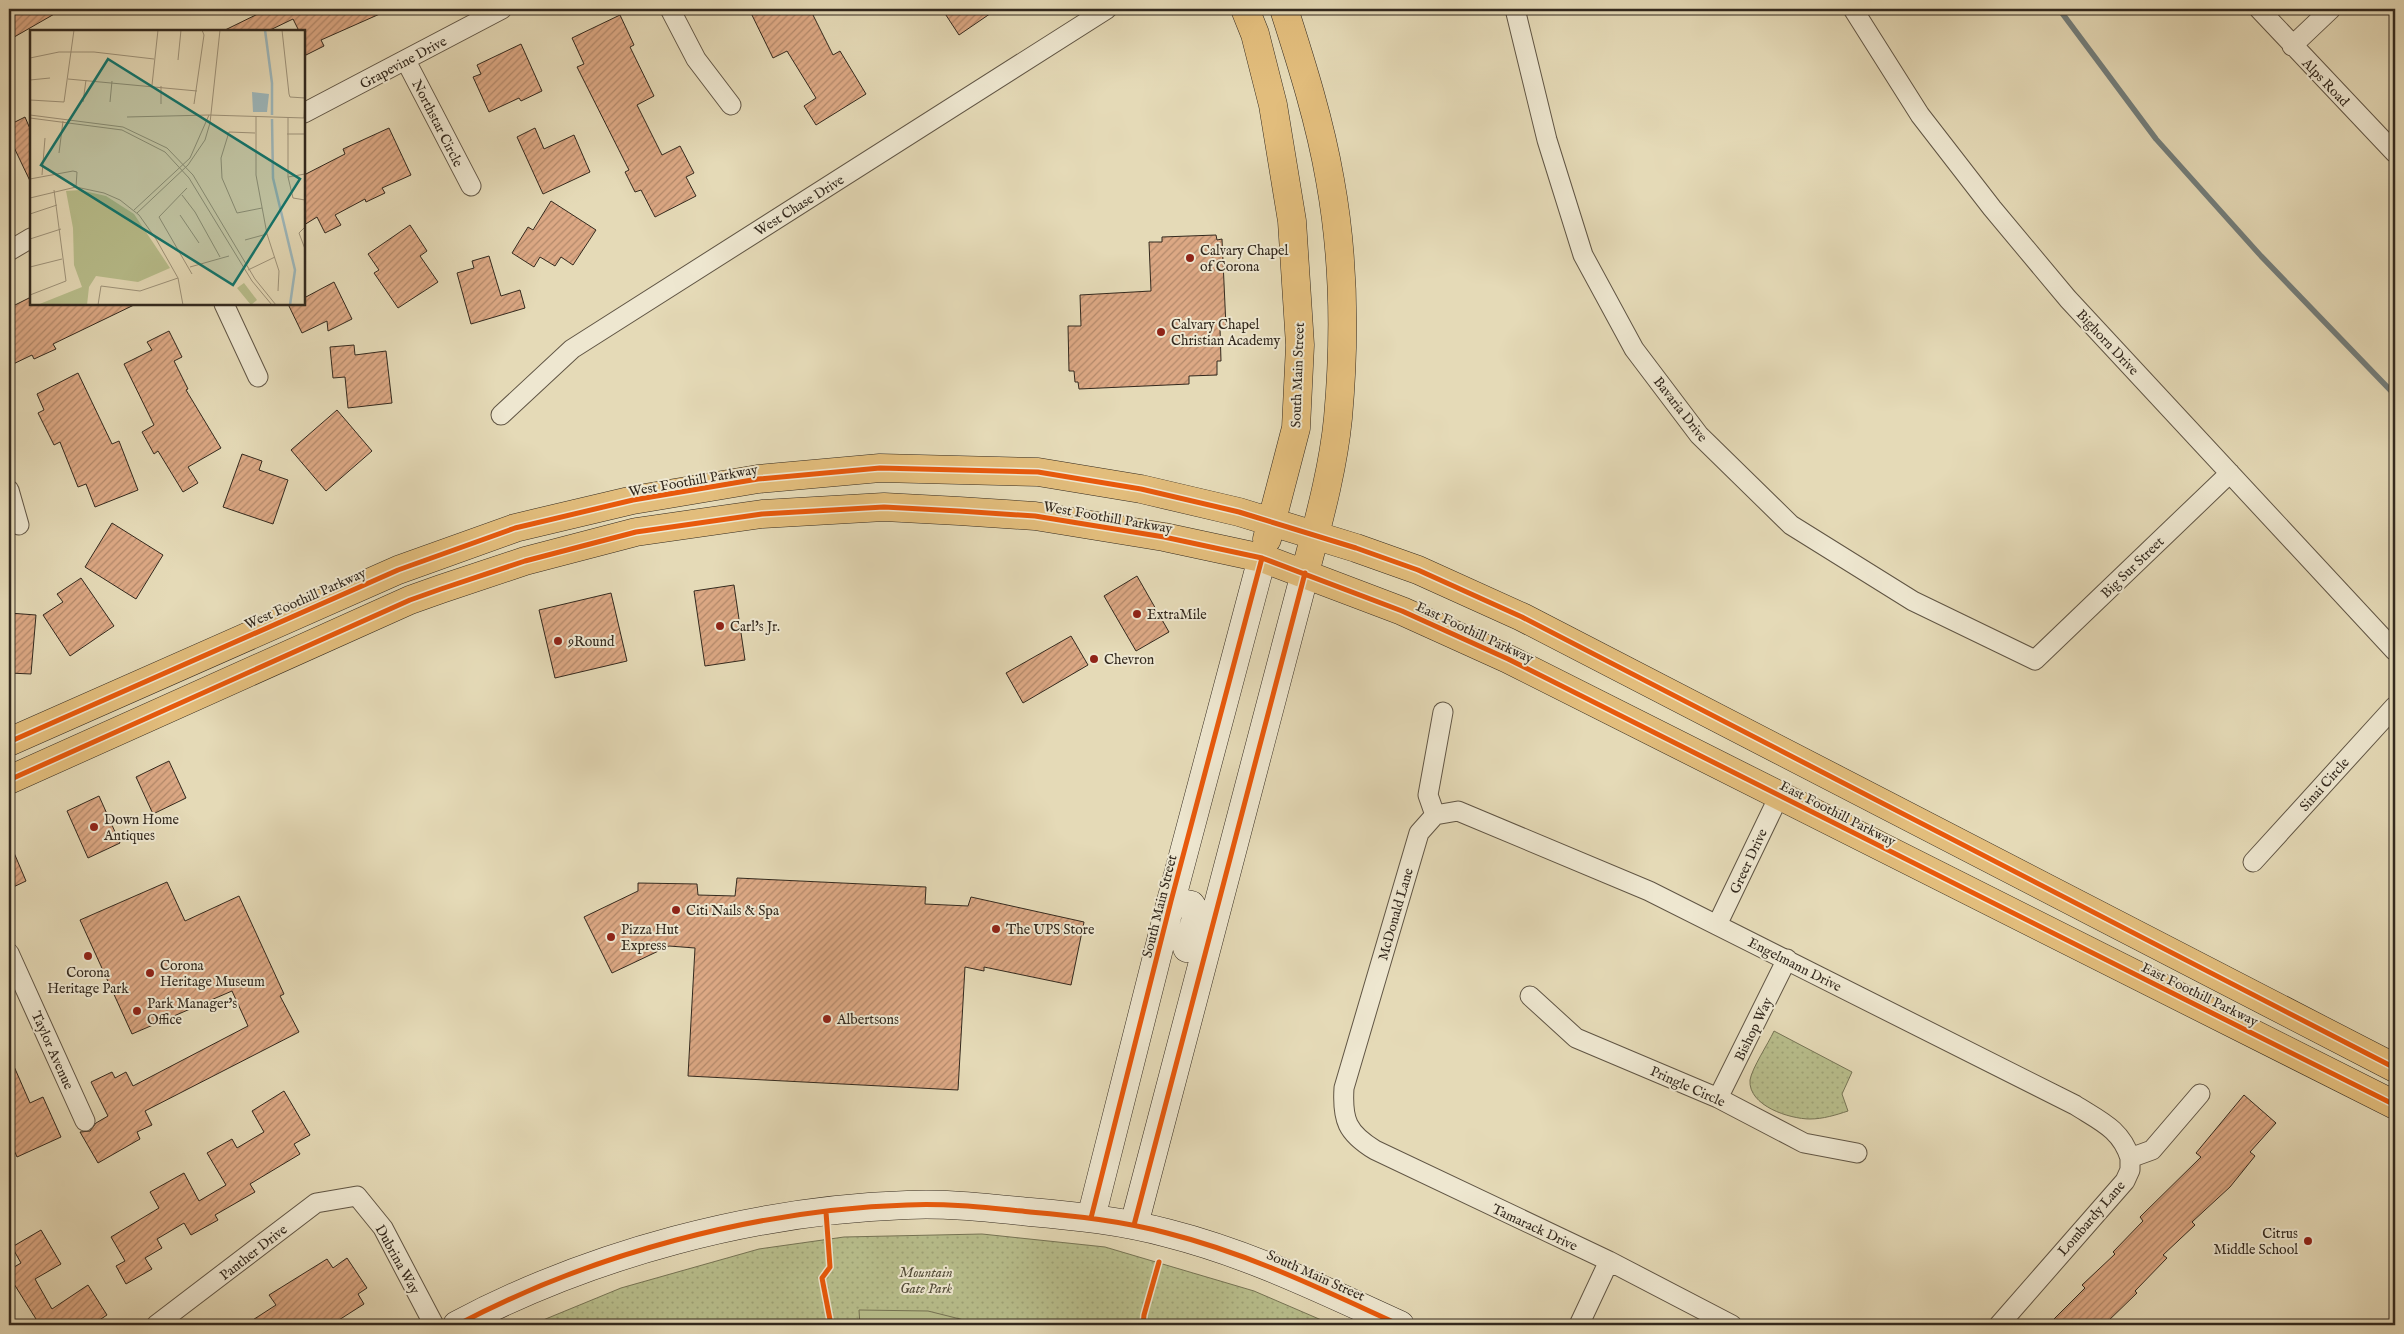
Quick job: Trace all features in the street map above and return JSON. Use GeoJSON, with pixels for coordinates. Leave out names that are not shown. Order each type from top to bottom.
{"type":"FeatureCollection","features":[{"type":"Feature","properties":{"kind":"main road","name":"South Main Street"},"geometry":{"type":"LineString","coordinates":[[1245,9],[1255,34],[1274,105],[1292,221],[1300,345],[1296,428],[1171,901],[1091,1218],[1172,1234],[1272,1266],[1400,1325]]}},
{"type":"Feature","properties":{"kind":"main road"},"geometry":{"type":"LineString","coordinates":[[1134,1225],[1192,997],[1261,745],[1315,535],[1338,419],[1341,349],[1340,264],[1330,181],[1306,78],[1284,9]]}},
{"type":"Feature","properties":{"kind":"main road","name":"West Foothill Parkway"},"geometry":{"type":"LineString","coordinates":[[9,742],[398,570],[515,528],[633,500],[758,479],[880,468],[958,469],[1038,472],[1131,488],[1239,512],[1272,522]]}},
{"type":"Feature","properties":{"kind":"main road","name":"West Foothill Parkway"},"geometry":{"type":"LineString","coordinates":[[9,780],[410,600],[525,561],[636,532],[762,514],[893,508],[1035,516],[1164,537],[1262,558]]}},
{"type":"Feature","properties":{"kind":"main road","name":"East Foothill Parkway"},"geometry":{"type":"LineString","coordinates":[[1272,522],[1418,570],[1522,617],[2012,872],[2395,1068]]}},
{"type":"Feature","properties":{"kind":"main road","name":"East Foothill Parkway"},"geometry":{"type":"LineString","coordinates":[[1262,558],[1402,611],[1508,659],[2395,1105]]}},
{"type":"Feature","properties":{"kind":"main road"},"geometry":{"type":"LineString","coordinates":[[1779,796],[1792,783],[1810,787],[1914,841],[2012,872]]}},
{"type":"Feature","properties":{"kind":"main road"},"geometry":{"type":"LineString","coordinates":[[1171,901],[1191,905],[1197,915],[1182,965],[1184,980],[1192,997]]}},
{"type":"Feature","properties":{"kind":"main road"},"geometry":{"type":"LineString","coordinates":[[457,1325],[507,1299],[612,1260],[715,1230],[794,1216],[908,1204],[1091,1218]]}},
{"type":"Feature","properties":{"kind":"street","name":"Grapevine Drive"},"geometry":{"type":"LineString","coordinates":[[305,112],[502,9]]}},
{"type":"Feature","properties":{"kind":"street"},"geometry":{"type":"LineString","coordinates":[[670,9],[696,59],[731,105]]}},
{"type":"Feature","properties":{"kind":"street","name":"West Chase Drive"},"geometry":{"type":"LineString","coordinates":[[501,415],[572,349],[1107,9]]}},
{"type":"Feature","properties":{"kind":"street","name":"Bavaria Drive"},"geometry":{"type":"LineString","coordinates":[[1515,9],[1547,140],[1583,255],[1634,349],[1699,435],[1791,525],[1913,601],[2034,660]]}},
{"type":"Feature","properties":{"kind":"street","name":"Bighorn Drive"},"geometry":{"type":"LineString","coordinates":[[1853,9],[1920,115],[1992,208],[2068,299],[2395,651]]}},
{"type":"Feature","properties":{"kind":"street","name":"Alps Road"},"geometry":{"type":"LineString","coordinates":[[2259,9],[2395,154]]}},
{"type":"Feature","properties":{"kind":"street"},"geometry":{"type":"LineString","coordinates":[[2292,46],[2332,9]]}},
{"type":"Feature","properties":{"kind":"street","name":"Northstar Circle"},"geometry":{"type":"LineString","coordinates":[[406,61],[471,186]]}},
{"type":"Feature","properties":{"kind":"street"},"geometry":{"type":"LineString","coordinates":[[9,251],[30,239]]}},
{"type":"Feature","properties":{"kind":"street"},"geometry":{"type":"LineString","coordinates":[[224,305],[258,377]]}},
{"type":"Feature","properties":{"kind":"street","name":"Big Sur Street"},"geometry":{"type":"LineString","coordinates":[[2034,660],[2230,473]]}},
{"type":"Feature","properties":{"kind":"street"},"geometry":{"type":"LineString","coordinates":[[9,490],[19,525]]}},
{"type":"Feature","properties":{"kind":"street","name":"Sinai Circle"},"geometry":{"type":"LineString","coordinates":[[2253,862],[2395,706]]}},
{"type":"Feature","properties":{"kind":"street"},"geometry":{"type":"LineString","coordinates":[[1435,815],[1428,795],[1443,712]]}},
{"type":"Feature","properties":{"kind":"street","name":"Greer Drive"},"geometry":{"type":"LineString","coordinates":[[1717,925],[1779,796]]}},
{"type":"Feature","properties":{"kind":"street","name":"Engelmann Drive"},"geometry":{"type":"LineString","coordinates":[[1435,815],[1458,811],[1649,891],[1787,959],[2076,1105],[2116,1131],[2125,1142],[2130,1158]]}},
{"type":"Feature","properties":{"kind":"street","name":"McDonald Lane"},"geometry":{"type":"LineString","coordinates":[[1345,1122],[1344,1088],[1419,833],[1435,815]]}},
{"type":"Feature","properties":{"kind":"street","name":"Taylor Avenue"},"geometry":{"type":"LineString","coordinates":[[9,953],[85,1121]]}},
{"type":"Feature","properties":{"kind":"street","name":"Bishop Way"},"geometry":{"type":"LineString","coordinates":[[1718,1098],[1787,959]]}},
{"type":"Feature","properties":{"kind":"street","name":"Pringle Circle"},"geometry":{"type":"LineString","coordinates":[[1530,996],[1576,1038],[1718,1098],[1804,1143],[1857,1152]]}},
{"type":"Feature","properties":{"kind":"street"},"geometry":{"type":"LineString","coordinates":[[2130,1158],[2152,1150],[2200,1094]]}},
{"type":"Feature","properties":{"kind":"street","name":"Tamarack Drive"},"geometry":{"type":"LineString","coordinates":[[1345,1122],[1357,1139],[1375,1150],[1609,1261],[1732,1325]]}},
{"type":"Feature","properties":{"kind":"street","name":"Lombardy Lane"},"geometry":{"type":"LineString","coordinates":[[1999,1325],[2125,1181],[2130,1170],[2130,1158]]}},
{"type":"Feature","properties":{"kind":"street","name":"Panther Drive"},"geometry":{"type":"LineString","coordinates":[[156,1325],[316,1203],[357,1196]]}},
{"type":"Feature","properties":{"kind":"street","name":"Dubrina Way"},"geometry":{"type":"LineString","coordinates":[[357,1196],[383,1228],[434,1325]]}},
{"type":"Feature","properties":{"kind":"street"},"geometry":{"type":"LineString","coordinates":[[1579,1325],[1609,1261]]}},
{"type":"Feature","properties":{"kind":"green space"},"geometry":{"type":"Polygon","coordinates":[[[1774,1031],[1852,1072],[1842,1094],[1848,1111],[1820,1118],[1792,1117],[1763,1104],[1756,1097],[1751,1089],[1751,1075],[1774,1031]]]}},
{"type":"Feature","properties":{"kind":"green space","name":"Mountain Gate Park"},"geometry":{"type":"Polygon","coordinates":[[[982,1234],[1105,1247],[1254,1291],[1333,1325],[531,1325],[621,1288],[759,1249],[844,1237],[982,1234]]]}},
{"type":"Feature","properties":{"kind":"green space"},"geometry":{"type":"Polygon","coordinates":[[[859,1310],[928,1311],[984,1325],[860,1325],[859,1310]]]}},
{"type":"Feature","properties":{"kind":"building"},"geometry":{"type":"Polygon","coordinates":[[[9,9],[63,9],[9,40],[9,9]]]}},
{"type":"Feature","properties":{"kind":"building"},"geometry":{"type":"Polygon","coordinates":[[[268,9],[391,9],[321,40],[324,46],[305,56],[305,30],[298,30],[293,19],[270,30],[225,30],[268,9]]]}},
{"type":"Feature","properties":{"kind":"building"},"geometry":{"type":"Polygon","coordinates":[[[749,9],[810,9],[833,55],[840,51],[866,94],[816,125],[804,106],[816,98],[787,51],[773,58],[749,9]]]}},
{"type":"Feature","properties":{"kind":"building"},"geometry":{"type":"Polygon","coordinates":[[[942,9],[997,9],[959,35],[942,9]]]}},
{"type":"Feature","properties":{"kind":"building"},"geometry":{"type":"Polygon","coordinates":[[[620,15],[634,45],[630,47],[654,96],[637,105],[662,155],[680,146],[694,173],[686,177],[696,196],[655,217],[641,190],[635,192],[625,172],[629,170],[577,67],[584,64],[572,38],[620,15]]]}},
{"type":"Feature","properties":{"kind":"building"},"geometry":{"type":"Polygon","coordinates":[[[521,44],[542,91],[521,101],[519,98],[489,112],[473,77],[481,74],[477,65],[521,44]]]}},
{"type":"Feature","properties":{"kind":"building"},"geometry":{"type":"Polygon","coordinates":[[[25,117],[30,129],[30,181],[9,137],[9,125],[25,117]]]}},
{"type":"Feature","properties":{"kind":"building"},"geometry":{"type":"Polygon","coordinates":[[[389,128],[411,175],[382,188],[385,193],[366,202],[365,199],[335,215],[341,225],[325,233],[317,217],[305,224],[305,174],[345,154],[343,149],[389,128]]]}},
{"type":"Feature","properties":{"kind":"building"},"geometry":{"type":"Polygon","coordinates":[[[535,128],[544,149],[574,135],[590,172],[543,194],[517,137],[535,128]]]}},
{"type":"Feature","properties":{"kind":"building"},"geometry":{"type":"Polygon","coordinates":[[[551,201],[596,230],[573,265],[561,257],[555,266],[540,257],[534,267],[512,253],[528,227],[533,230],[551,201]]]}},
{"type":"Feature","properties":{"kind":"building"},"geometry":{"type":"Polygon","coordinates":[[[410,225],[427,251],[420,256],[438,282],[398,308],[374,273],[379,270],[368,254],[410,225]]]}},
{"type":"Feature","properties":{"kind":"building"},"geometry":{"type":"Polygon","coordinates":[[[1216,235],[1217,240],[1222,239],[1226,327],[1220,328],[1221,361],[1217,361],[1217,375],[1189,376],[1189,384],[1079,389],[1078,382],[1075,382],[1074,371],[1069,371],[1068,326],[1081,326],[1080,295],[1151,291],[1149,242],[1162,242],[1162,237],[1216,235]]]}},
{"type":"Feature","properties":{"kind":"building"},"geometry":{"type":"Polygon","coordinates":[[[489,256],[501,296],[520,290],[525,308],[471,324],[457,273],[474,268],[472,261],[489,256]]]}},
{"type":"Feature","properties":{"kind":"building"},"geometry":{"type":"Polygon","coordinates":[[[334,282],[352,319],[328,331],[327,321],[302,333],[288,305],[305,305],[305,297],[334,282]]]}},
{"type":"Feature","properties":{"kind":"building"},"geometry":{"type":"Polygon","coordinates":[[[30,298],[30,305],[134,305],[53,344],[56,349],[34,359],[32,355],[9,366],[9,308],[30,298]]]}},
{"type":"Feature","properties":{"kind":"building"},"geometry":{"type":"Polygon","coordinates":[[[169,331],[182,357],[174,361],[188,389],[186,390],[221,448],[188,467],[198,483],[183,492],[158,451],[154,454],[142,432],[154,425],[124,364],[152,350],[147,342],[169,331]]]}},
{"type":"Feature","properties":{"kind":"building"},"geometry":{"type":"Polygon","coordinates":[[[354,345],[355,355],[386,351],[392,403],[348,408],[345,377],[333,378],[330,347],[354,345]]]}},
{"type":"Feature","properties":{"kind":"building"},"geometry":{"type":"Polygon","coordinates":[[[78,373],[112,444],[119,441],[138,490],[95,507],[86,484],[78,487],[60,442],[54,445],[38,413],[44,410],[37,394],[78,373]]]}},
{"type":"Feature","properties":{"kind":"building"},"geometry":{"type":"Polygon","coordinates":[[[337,410],[372,451],[326,491],[291,450],[337,410]]]}},
{"type":"Feature","properties":{"kind":"building"},"geometry":{"type":"Polygon","coordinates":[[[242,454],[262,461],[259,470],[288,480],[273,524],[223,507],[242,454]]]}},
{"type":"Feature","properties":{"kind":"building"},"geometry":{"type":"Polygon","coordinates":[[[112,523],[163,555],[136,599],[85,567],[112,523]]]}},
{"type":"Feature","properties":{"kind":"building","name":"ExtraMile"},"geometry":{"type":"Polygon","coordinates":[[[1137,576],[1169,632],[1136,651],[1104,596],[1137,576]]]}},
{"type":"Feature","properties":{"kind":"building"},"geometry":{"type":"Polygon","coordinates":[[[81,578],[114,626],[70,656],[43,615],[63,602],[57,594],[81,578]]]}},
{"type":"Feature","properties":{"kind":"building","name":"Carl's Jr."},"geometry":{"type":"Polygon","coordinates":[[[734,585],[745,660],[705,666],[694,591],[734,585]]]}},
{"type":"Feature","properties":{"kind":"building"},"geometry":{"type":"Polygon","coordinates":[[[611,593],[627,661],[555,678],[539,610],[611,593]]]}},
{"type":"Feature","properties":{"kind":"building"},"geometry":{"type":"Polygon","coordinates":[[[9,613],[36,615],[31,674],[9,673],[9,613]]]}},
{"type":"Feature","properties":{"kind":"building"},"geometry":{"type":"Polygon","coordinates":[[[1071,636],[1088,665],[1023,703],[1006,673],[1071,636]]]}},
{"type":"Feature","properties":{"kind":"building"},"geometry":{"type":"Polygon","coordinates":[[[169,761],[186,798],[153,814],[136,777],[169,761]]]}},
{"type":"Feature","properties":{"kind":"building","name":"Down Home Antiques"},"geometry":{"type":"Polygon","coordinates":[[[99,796],[120,843],[88,858],[67,811],[99,796]]]}},
{"type":"Feature","properties":{"kind":"building"},"geometry":{"type":"Polygon","coordinates":[[[9,841],[26,881],[9,889],[9,841]]]}},
{"type":"Feature","properties":{"kind":"building","name":"Albertsons"},"geometry":{"type":"Polygon","coordinates":[[[737,878],[926,887],[925,904],[968,906],[971,897],[1084,922],[1071,985],[984,967],[984,971],[965,967],[958,1090],[688,1076],[695,948],[669,946],[612,973],[584,917],[638,891],[638,883],[697,884],[698,895],[735,896],[737,878]]]}},
{"type":"Feature","properties":{"kind":"building"},"geometry":{"type":"Polygon","coordinates":[[[167,882],[185,921],[239,896],[284,994],[280,996],[299,1032],[145,1111],[152,1125],[137,1132],[140,1139],[98,1163],[80,1132],[90,1131],[96,1123],[108,1116],[91,1082],[112,1072],[115,1078],[126,1072],[133,1086],[248,1026],[232,991],[132,1034],[80,920],[167,882]]]}},
{"type":"Feature","properties":{"kind":"building"},"geometry":{"type":"Polygon","coordinates":[[[9,1055],[30,1103],[43,1097],[61,1137],[17,1157],[9,1139],[9,1055]]]}},
{"type":"Feature","properties":{"kind":"building"},"geometry":{"type":"Polygon","coordinates":[[[284,1091],[310,1135],[294,1144],[300,1154],[250,1184],[255,1192],[215,1215],[218,1220],[191,1235],[184,1223],[157,1239],[162,1248],[145,1258],[152,1269],[126,1284],[116,1266],[125,1261],[111,1237],[159,1208],[150,1192],[184,1173],[199,1201],[226,1185],[207,1153],[232,1139],[237,1148],[264,1132],[252,1111],[284,1091]]]}},
{"type":"Feature","properties":{"kind":"building"},"geometry":{"type":"Polygon","coordinates":[[[2244,1095],[2276,1123],[2250,1152],[2255,1156],[2230,1187],[2192,1222],[2195,1225],[2163,1255],[2167,1258],[2135,1291],[2137,1293],[2104,1325],[2048,1325],[2085,1288],[2082,1285],[2115,1254],[2113,1252],[2143,1221],[2140,1217],[2201,1157],[2196,1153],[2244,1095]]]}},
{"type":"Feature","properties":{"kind":"building"},"geometry":{"type":"Polygon","coordinates":[[[41,1230],[61,1264],[35,1279],[52,1309],[88,1285],[107,1315],[92,1325],[27,1325],[36,1319],[9,1276],[9,1270],[21,1263],[12,1247],[41,1230]]]}},
{"type":"Feature","properties":{"kind":"building"},"geometry":{"type":"Polygon","coordinates":[[[347,1258],[367,1288],[358,1294],[364,1304],[331,1325],[245,1325],[276,1305],[269,1295],[327,1259],[333,1268],[347,1258]]]}},
{"type":"Feature","properties":{"kind":"waterway"},"geometry":{"type":"LineString","coordinates":[[2059,9],[2156,139],[2261,256],[2395,395]]}},
{"type":"Feature","properties":{"kind":"cycle path"},"geometry":{"type":"LineString","coordinates":[[9,742],[398,570],[515,528],[633,500],[758,479],[880,468],[1038,472],[1141,489],[1239,512],[1356,548],[1418,570],[1522,617],[2395,1068]]}},
{"type":"Feature","properties":{"kind":"cycle path"},"geometry":{"type":"LineString","coordinates":[[9,780],[410,600],[525,561],[636,532],[762,514],[884,507],[1035,516],[1164,537],[1262,558],[1402,611],[1508,659],[2395,1105]]}},
{"type":"Feature","properties":{"kind":"cycle path"},"geometry":{"type":"LineString","coordinates":[[1091,1218],[1171,901],[1262,558]]}},
{"type":"Feature","properties":{"kind":"cycle path"},"geometry":{"type":"LineString","coordinates":[[1134,1225],[1305,573]]}},
{"type":"Feature","properties":{"kind":"cycle path"},"geometry":{"type":"LineString","coordinates":[[457,1325],[562,1277],[618,1257],[675,1240],[733,1226],[791,1216],[907,1205],[968,1206],[1082,1217],[1133,1225],[1167,1233],[1228,1251],[1257,1262],[1400,1325]]}},
{"type":"Feature","properties":{"kind":"cycle path"},"geometry":{"type":"LineString","coordinates":[[826,1212],[830,1267],[822,1278],[831,1325]]}},
{"type":"Feature","properties":{"kind":"cycle path"},"geometry":{"type":"LineString","coordinates":[[1143,1325],[1159,1262]]}},
{"type":"Feature","properties":{"kind":"place","name":"Calvary Chapel of Corona"},"geometry":{"type":"Point","coordinates":[1190,258]}},
{"type":"Feature","properties":{"kind":"place","name":"Calvary Chapel Christian Academy"},"geometry":{"type":"Point","coordinates":[1161,332]}},
{"type":"Feature","properties":{"kind":"place","name":"ExtraMile"},"geometry":{"type":"Point","coordinates":[1137,614]}},
{"type":"Feature","properties":{"kind":"place","name":"Carl's Jr."},"geometry":{"type":"Point","coordinates":[720,626]}},
{"type":"Feature","properties":{"kind":"place","name":"9Round"},"geometry":{"type":"Point","coordinates":[558,641]}},
{"type":"Feature","properties":{"kind":"place","name":"Chevron"},"geometry":{"type":"Point","coordinates":[1094,659]}},
{"type":"Feature","properties":{"kind":"place","name":"Down Home Antiques"},"geometry":{"type":"Point","coordinates":[94,827]}},
{"type":"Feature","properties":{"kind":"place","name":"Citi Nails & Spa"},"geometry":{"type":"Point","coordinates":[676,910]}},
{"type":"Feature","properties":{"kind":"place","name":"The UPS Store"},"geometry":{"type":"Point","coordinates":[996,929]}},
{"type":"Feature","properties":{"kind":"place","name":"Pizza Hut Express"},"geometry":{"type":"Point","coordinates":[611,937]}},
{"type":"Feature","properties":{"kind":"place","name":"Corona Heritage Park"},"geometry":{"type":"Point","coordinates":[88,956]}},
{"type":"Feature","properties":{"kind":"place","name":"Corona Heritage Museum"},"geometry":{"type":"Point","coordinates":[150,973]}},
{"type":"Feature","properties":{"kind":"place","name":"Park Manager's Office"},"geometry":{"type":"Point","coordinates":[137,1011]}},
{"type":"Feature","properties":{"kind":"place","name":"Albertsons"},"geometry":{"type":"Point","coordinates":[827,1019]}},
{"type":"Feature","properties":{"kind":"place","name":"Citrus Middle School"},"geometry":{"type":"Point","coordinates":[2308,1241]}}]}
